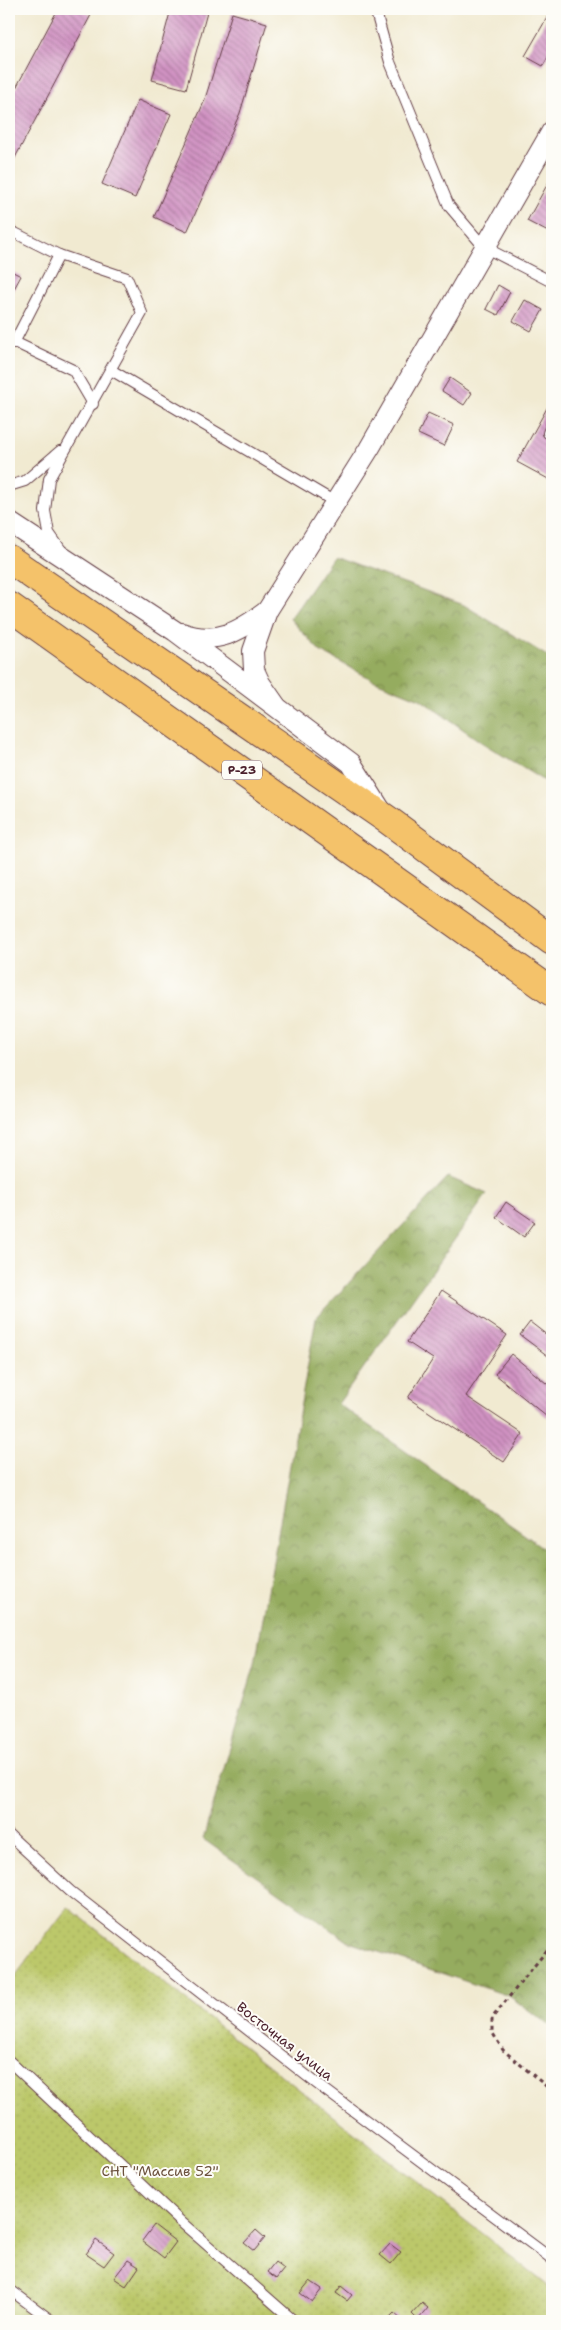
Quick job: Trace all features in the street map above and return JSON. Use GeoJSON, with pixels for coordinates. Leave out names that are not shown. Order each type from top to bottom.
{"type":"FeatureCollection","features":[{"type":"Feature","properties":{"kind":"highway"},"geometry":{"type":"LineString","coordinates":[[9,559],[388,820],[552,941]]}},
{"type":"Feature","properties":{"kind":"highway","name":"Р-23"},"geometry":{"type":"LineString","coordinates":[[9,606],[20,616],[552,992]]}},
{"type":"Feature","properties":{"kind":"street"},"geometry":{"type":"LineString","coordinates":[[276,706],[260,683],[254,670],[253,651],[267,611],[369,449],[552,131]]}},
{"type":"Feature","properties":{"kind":"street"},"geometry":{"type":"LineString","coordinates":[[9,522],[175,631],[352,763],[388,820]]}},
{"type":"Feature","properties":{"kind":"street"},"geometry":{"type":"LineString","coordinates":[[175,631],[198,639],[222,636],[246,626],[267,611]]}},
{"type":"Feature","properties":{"kind":"lane"},"geometry":{"type":"LineString","coordinates":[[375,9],[390,62],[449,206],[484,247],[552,282]]}},
{"type":"Feature","properties":{"kind":"lane"},"geometry":{"type":"LineString","coordinates":[[9,230],[60,255],[127,278],[142,313],[92,404],[66,445],[49,479],[45,511],[49,533],[74,564]]}},
{"type":"Feature","properties":{"kind":"lane"},"geometry":{"type":"LineString","coordinates":[[60,255],[11,341],[73,370],[92,404]]}},
{"type":"Feature","properties":{"kind":"lane"},"geometry":{"type":"LineString","coordinates":[[111,370],[335,502]]}},
{"type":"Feature","properties":{"kind":"lane"},"geometry":{"type":"LineString","coordinates":[[9,486],[25,481],[66,445]]}},
{"type":"Feature","properties":{"kind":"lane","name":"Восточная улица"},"geometry":{"type":"LineString","coordinates":[[9,1835],[70,1891],[316,2083],[552,2259]]}},
{"type":"Feature","properties":{"kind":"lane"},"geometry":{"type":"LineString","coordinates":[[9,2061],[181,2222],[294,2321]]}},
{"type":"Feature","properties":{"kind":"lane"},"geometry":{"type":"LineString","coordinates":[[9,2290],[52,2321]]}},
{"type":"Feature","properties":{"kind":"path"},"geometry":{"type":"LineString","coordinates":[[552,1944],[492,2018],[492,2032],[503,2050],[552,2091]]}},
{"type":"Feature","properties":{"kind":"green space"},"geometry":{"type":"Polygon","coordinates":[[[333,557],[464,605],[552,659],[552,786],[481,742],[420,699],[373,680],[320,651],[290,619],[333,557]]]}},
{"type":"Feature","properties":{"kind":"green space"},"geometry":{"type":"Polygon","coordinates":[[[448,1177],[487,1194],[338,1404],[552,1554],[552,2027],[509,1996],[349,1942],[203,1839],[255,1664],[316,1318],[448,1177]]]}},
{"type":"Feature","properties":{"kind":"green space","name":"СНТ \"Массив 52\""},"geometry":{"type":"Polygon","coordinates":[[[68,1907],[552,2289],[552,2321],[9,2321],[9,1984],[68,1907]]]}},
{"type":"Feature","properties":{"kind":"building"},"geometry":{"type":"Polygon","coordinates":[[[58,9],[79,9],[91,15],[9,169],[9,101],[58,9]]]}},
{"type":"Feature","properties":{"kind":"building"},"geometry":{"type":"Polygon","coordinates":[[[171,9],[208,9],[186,89],[152,80],[171,9]]]}},
{"type":"Feature","properties":{"kind":"building"},"geometry":{"type":"Polygon","coordinates":[[[552,9],[552,50],[543,66],[525,56],[552,9]]]}},
{"type":"Feature","properties":{"kind":"building"},"geometry":{"type":"Polygon","coordinates":[[[232,13],[267,23],[240,113],[187,232],[154,217],[204,102],[232,13]]]}},
{"type":"Feature","properties":{"kind":"building"},"geometry":{"type":"Polygon","coordinates":[[[138,100],[171,114],[135,198],[102,184],[138,100]]]}},
{"type":"Feature","properties":{"kind":"building"},"geometry":{"type":"Polygon","coordinates":[[[552,176],[552,234],[527,221],[552,176]]]}},
{"type":"Feature","properties":{"kind":"building"},"geometry":{"type":"Polygon","coordinates":[[[9,270],[21,276],[9,298],[9,270]]]}},
{"type":"Feature","properties":{"kind":"building"},"geometry":{"type":"Polygon","coordinates":[[[498,285],[510,292],[498,315],[486,309],[498,285]]]}},
{"type":"Feature","properties":{"kind":"building"},"geometry":{"type":"Polygon","coordinates":[[[525,300],[543,310],[531,331],[513,321],[525,300]]]}},
{"type":"Feature","properties":{"kind":"building"},"geometry":{"type":"Polygon","coordinates":[[[450,378],[472,393],[464,405],[442,391],[450,378]]]}},
{"type":"Feature","properties":{"kind":"building"},"geometry":{"type":"Polygon","coordinates":[[[552,399],[552,481],[517,462],[552,399]]]}},
{"type":"Feature","properties":{"kind":"building"},"geometry":{"type":"Polygon","coordinates":[[[428,413],[454,425],[444,446],[418,434],[428,413]]]}},
{"type":"Feature","properties":{"kind":"building"},"geometry":{"type":"Polygon","coordinates":[[[506,1202],[535,1222],[524,1237],[496,1217],[506,1202]]]}},
{"type":"Feature","properties":{"kind":"building"},"geometry":{"type":"Polygon","coordinates":[[[441,1291],[507,1335],[466,1396],[523,1434],[504,1462],[408,1398],[433,1359],[407,1342],[441,1291]]]}},
{"type":"Feature","properties":{"kind":"building"},"geometry":{"type":"Polygon","coordinates":[[[530,1322],[552,1339],[552,1359],[520,1335],[530,1322]]]}},
{"type":"Feature","properties":{"kind":"building"},"geometry":{"type":"Polygon","coordinates":[[[511,1354],[552,1388],[552,1411],[547,1417],[495,1374],[511,1354]]]}},
{"type":"Feature","properties":{"kind":"building"},"geometry":{"type":"Polygon","coordinates":[[[154,2225],[176,2242],[164,2258],[142,2241],[154,2225]]]}},
{"type":"Feature","properties":{"kind":"building"},"geometry":{"type":"Polygon","coordinates":[[[256,2230],[265,2238],[254,2251],[244,2243],[256,2230]]]}},
{"type":"Feature","properties":{"kind":"building"},"geometry":{"type":"Polygon","coordinates":[[[96,2240],[114,2253],[104,2266],[86,2254],[96,2240]]]}},
{"type":"Feature","properties":{"kind":"building"},"geometry":{"type":"Polygon","coordinates":[[[390,2244],[401,2252],[391,2264],[380,2255],[390,2244]]]}},
{"type":"Feature","properties":{"kind":"building"},"geometry":{"type":"Polygon","coordinates":[[[128,2260],[139,2267],[126,2286],[114,2278],[128,2260]]]}},
{"type":"Feature","properties":{"kind":"building"},"geometry":{"type":"Polygon","coordinates":[[[275,2262],[284,2269],[276,2279],[267,2272],[275,2262]]]}},
{"type":"Feature","properties":{"kind":"building"},"geometry":{"type":"Polygon","coordinates":[[[310,2281],[322,2289],[312,2302],[300,2293],[310,2281]]]}},
{"type":"Feature","properties":{"kind":"building"},"geometry":{"type":"Polygon","coordinates":[[[341,2286],[352,2295],[347,2301],[336,2293],[341,2286]]]}},
{"type":"Feature","properties":{"kind":"building"},"geometry":{"type":"Polygon","coordinates":[[[422,2303],[428,2308],[418,2320],[412,2314],[422,2303]]]}},
{"type":"Feature","properties":{"kind":"building"},"geometry":{"type":"Polygon","coordinates":[[[394,2313],[403,2321],[392,2321],[389,2318],[394,2313]]]}}]}
